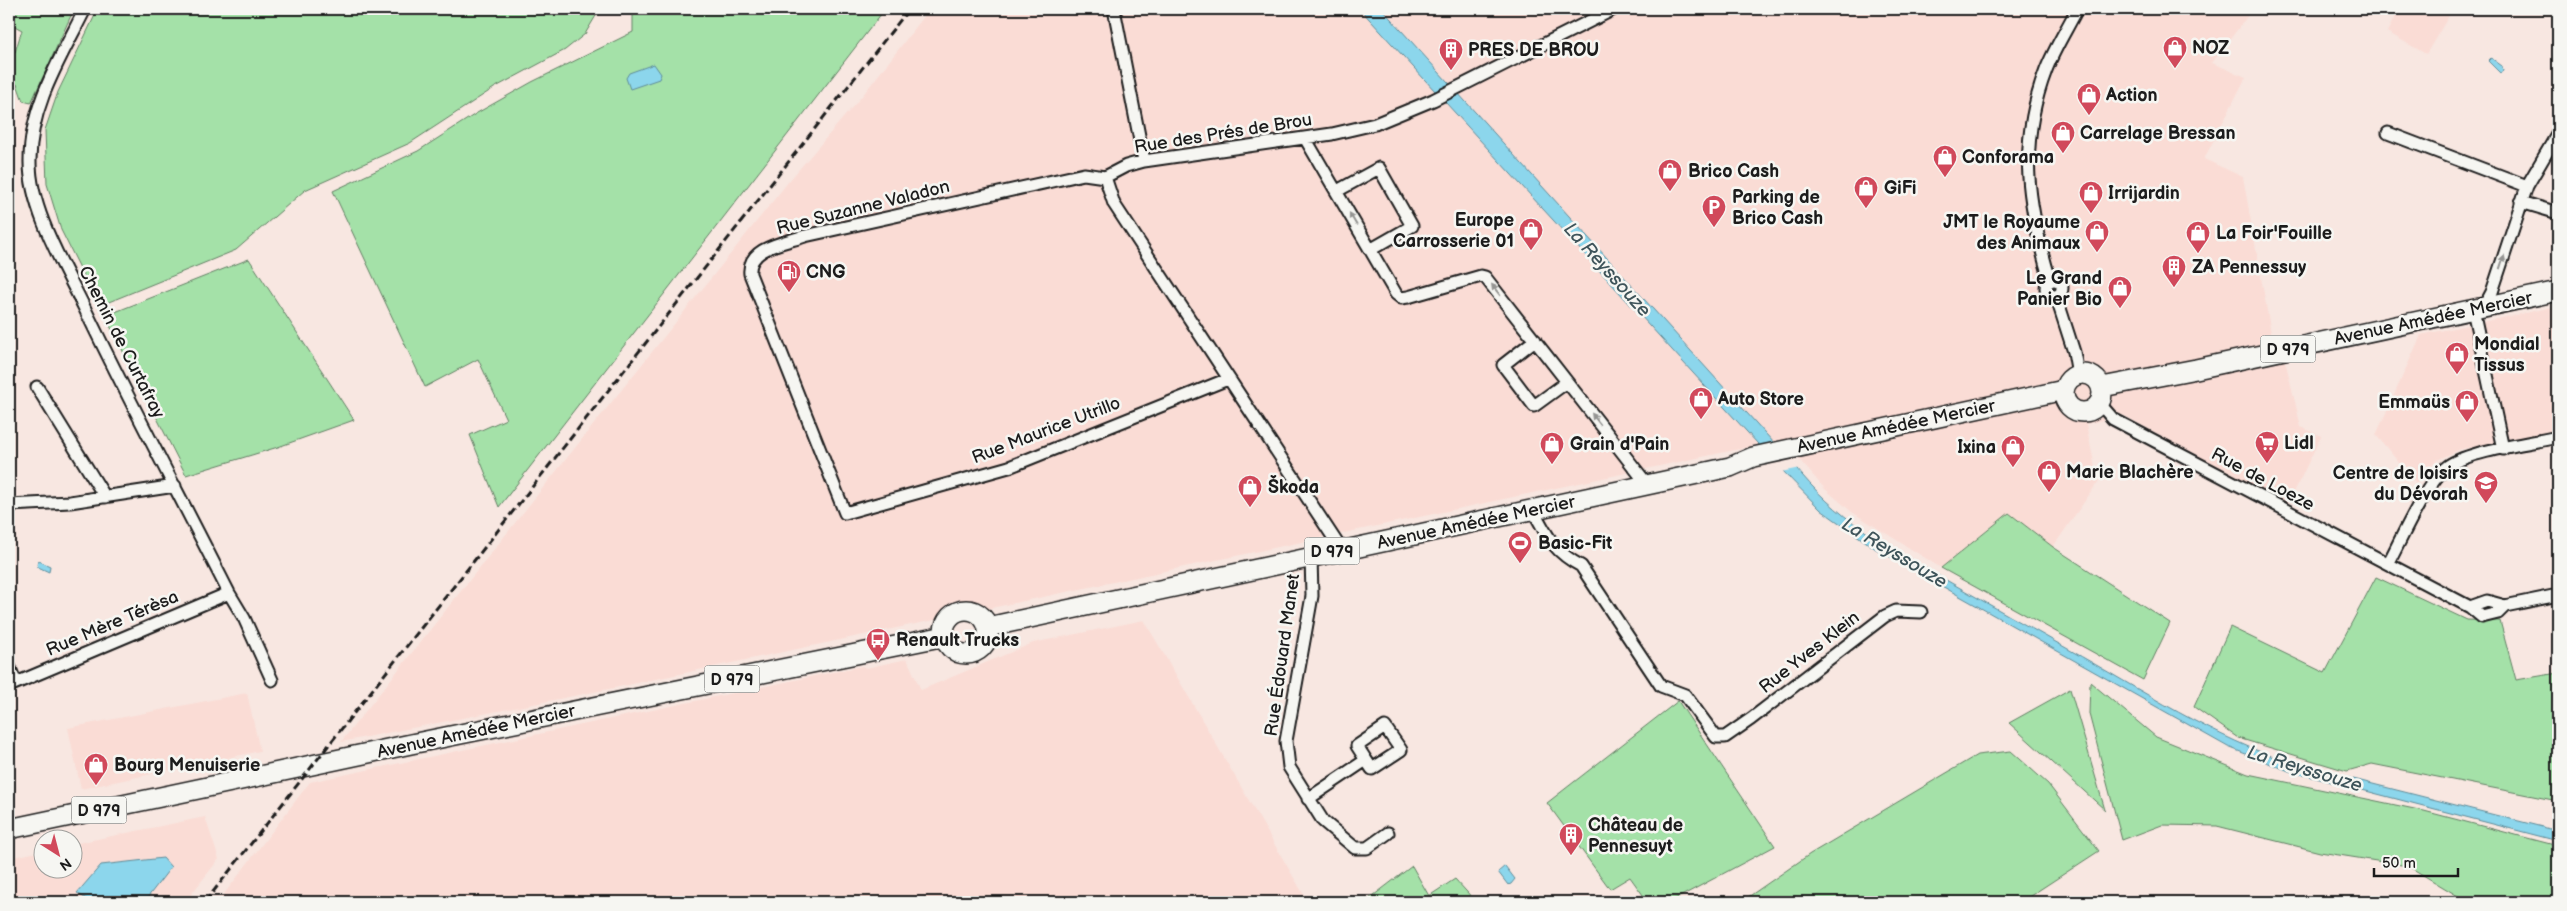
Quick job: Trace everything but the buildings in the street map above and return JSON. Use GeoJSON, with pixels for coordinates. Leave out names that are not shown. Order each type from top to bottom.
{"type":"FeatureCollection","features":[{"type":"Feature","properties":{"kind":"main road","name":"Avenue Amédée Mercier"},"geometry":{"type":"LineString","coordinates":[[2101,395],[2558,291]]}},
{"type":"Feature","properties":{"kind":"main road"},"geometry":{"type":"LineString","coordinates":[[2078,374],[2090,374],[2101,395],[2089,411],[2082,412],[2076,411],[2065,396],[2069,380],[2078,374]]}},
{"type":"Feature","properties":{"kind":"main road","name":"Avenue Amédée Mercier"},"geometry":{"type":"LineString","coordinates":[[988,627],[1648,484],[1730,467],[1756,467],[1780,456],[2065,396]]}},
{"type":"Feature","properties":{"kind":"main road"},"geometry":{"type":"LineString","coordinates":[[973,611],[980,615],[988,627],[985,644],[970,654],[954,650],[945,636],[947,621],[958,612],[973,611]]}},
{"type":"Feature","properties":{"kind":"main road","name":"Avenue Amédée Mercier"},"geometry":{"type":"LineString","coordinates":[[9,829],[411,744],[945,636]]}},
{"type":"Feature","properties":{"kind":"street","name":"Chemin de Curtafray"},"geometry":{"type":"LineString","coordinates":[[85,9],[46,88],[33,129],[30,161],[35,194],[49,234],[94,329],[229,593],[244,618],[272,680]]}},
{"type":"Feature","properties":{"kind":"street"},"geometry":{"type":"LineString","coordinates":[[1114,9],[1144,161]]}},
{"type":"Feature","properties":{"kind":"street","name":"Rue des Prés de Brou"},"geometry":{"type":"LineString","coordinates":[[1105,177],[1126,166],[1144,161],[1305,138],[1375,124],[1433,100],[1614,9]]}},
{"type":"Feature","properties":{"kind":"street"},"geometry":{"type":"LineString","coordinates":[[2077,9],[2046,70],[2034,116],[2027,158],[2029,193],[2035,230],[2050,280],[2056,279],[2062,285],[2060,293],[2056,296],[2074,352],[2078,374]]}},
{"type":"Feature","properties":{"kind":"street"},"geometry":{"type":"LineString","coordinates":[[2388,133],[2527,186]]}},
{"type":"Feature","properties":{"kind":"street"},"geometry":{"type":"LineString","coordinates":[[2503,449],[2478,309],[2492,292],[2527,186],[2558,133]]}},
{"type":"Feature","properties":{"kind":"street"},"geometry":{"type":"LineString","coordinates":[[1305,138],[1396,294],[1401,298],[1481,276],[1485,277],[1648,484]]}},
{"type":"Feature","properties":{"kind":"street"},"geometry":{"type":"LineString","coordinates":[[1337,191],[1379,168],[1412,226],[1370,250]]}},
{"type":"Feature","properties":{"kind":"street","name":"Rue Suzanne Valadon"},"geometry":{"type":"LineString","coordinates":[[845,513],[750,274],[749,265],[754,256],[764,250],[805,236],[1084,174],[1105,177]]}},
{"type":"Feature","properties":{"kind":"street"},"geometry":{"type":"LineString","coordinates":[[1105,177],[1114,204],[1341,549]]}},
{"type":"Feature","properties":{"kind":"street"},"geometry":{"type":"LineString","coordinates":[[2521,202],[2558,213]]}},
{"type":"Feature","properties":{"kind":"street"},"geometry":{"type":"LineString","coordinates":[[1535,340],[1502,365],[1534,406],[1567,382]]}},
{"type":"Feature","properties":{"kind":"street","name":"Rue Maurice Utrillo"},"geometry":{"type":"LineString","coordinates":[[845,513],[1009,467],[1228,378]]}},
{"type":"Feature","properties":{"kind":"street"},"geometry":{"type":"LineString","coordinates":[[37,388],[104,497]]}},
{"type":"Feature","properties":{"kind":"street","name":"Rue de Loeze"},"geometry":{"type":"LineString","coordinates":[[2101,395],[2113,419],[2470,607],[2486,601],[2505,606],[2558,595]]}},
{"type":"Feature","properties":{"kind":"street"},"geometry":{"type":"LineString","coordinates":[[2388,564],[2435,478],[2447,466],[2464,457],[2558,438]]}},
{"type":"Feature","properties":{"kind":"street"},"geometry":{"type":"LineString","coordinates":[[9,505],[104,497],[175,486]]}},
{"type":"Feature","properties":{"kind":"street","name":"Rue Yves Klein"},"geometry":{"type":"LineString","coordinates":[[1533,510],[1550,540],[1563,556],[1581,566],[1661,686],[1685,695],[1716,737],[1725,737],[1885,616],[1896,611],[1921,612]]}},
{"type":"Feature","properties":{"kind":"street","name":"Rue Édouard Manet"},"geometry":{"type":"LineString","coordinates":[[1311,556],[1312,596],[1286,741],[1289,767],[1324,821],[1355,848],[1367,848],[1388,833]]}},
{"type":"Feature","properties":{"kind":"street","name":"Rue Mère Térèsa"},"geometry":{"type":"LineString","coordinates":[[12,685],[229,593]]}},
{"type":"Feature","properties":{"kind":"street"},"geometry":{"type":"LineString","coordinates":[[9,666],[12,685]]}},
{"type":"Feature","properties":{"kind":"street"},"geometry":{"type":"LineString","coordinates":[[1308,799],[1366,760]]}},
{"type":"Feature","properties":{"kind":"shaded area"},"geometry":{"type":"Polygon","coordinates":[[[930,9],[2253,9],[2212,63],[2246,77],[2204,159],[2243,177],[2272,338],[2286,364],[2301,427],[2321,436],[2288,505],[2123,415],[2086,424],[2098,482],[2053,547],[2009,513],[1941,568],[1852,512],[1824,488],[1782,440],[609,689],[341,742],[789,181],[862,96],[930,9]]]}},
{"type":"Feature","properties":{"kind":"shaded area"},"geometry":{"type":"Polygon","coordinates":[[[2399,9],[2453,9],[2426,54],[2387,32],[2399,9]]]}},
{"type":"Feature","properties":{"kind":"shaded area"},"geometry":{"type":"Polygon","coordinates":[[[2558,306],[2558,435],[2461,449],[2437,460],[2416,483],[2376,435],[2421,335],[2558,306]]]}},
{"type":"Feature","properties":{"kind":"shaded area","name":"Renault Trucks"},"geometry":{"type":"Polygon","coordinates":[[[1144,620],[1308,902],[218,902],[310,782],[862,666],[866,668],[907,659],[921,690],[1033,643],[1144,620]]]}},
{"type":"Feature","properties":{"kind":"shaded area"},"geometry":{"type":"Polygon","coordinates":[[[247,693],[260,751],[81,789],[68,728],[247,693]]]}},
{"type":"Feature","properties":{"kind":"shaded area"},"geometry":{"type":"Polygon","coordinates":[[[205,817],[219,859],[185,902],[9,902],[9,858],[32,853],[32,878],[82,878],[82,842],[205,817]]]}},
{"type":"Feature","properties":{"kind":"green space"},"geometry":{"type":"Polygon","coordinates":[[[9,9],[74,9],[31,103],[23,101],[17,84],[9,85],[9,50],[15,52],[22,30],[9,23],[9,9]]]}},
{"type":"Feature","properties":{"kind":"green space"},"geometry":{"type":"Polygon","coordinates":[[[98,9],[600,9],[585,34],[565,50],[494,88],[410,143],[305,190],[236,250],[99,306],[61,230],[47,184],[45,130],[58,92],[98,9]]]}},
{"type":"Feature","properties":{"kind":"green space"},"geometry":{"type":"Polygon","coordinates":[[[633,9],[885,9],[499,507],[470,435],[506,419],[478,359],[425,387],[333,191],[418,151],[477,113],[532,82],[633,32],[633,9]]]}},
{"type":"Feature","properties":{"kind":"green space"},"geometry":{"type":"Polygon","coordinates":[[[9,86],[14,109],[9,120],[9,86]]]}},
{"type":"Feature","properties":{"kind":"green space"},"geometry":{"type":"Polygon","coordinates":[[[249,259],[354,420],[278,447],[186,475],[105,316],[249,259]]]}},
{"type":"Feature","properties":{"kind":"green space"},"geometry":{"type":"Polygon","coordinates":[[[2009,513],[2053,547],[2170,623],[2143,680],[1941,568],[2009,513]]]}},
{"type":"Feature","properties":{"kind":"green space"},"geometry":{"type":"Polygon","coordinates":[[[2376,577],[2467,620],[2500,621],[2516,680],[2558,673],[2558,801],[2372,764],[2347,771],[2238,738],[2194,707],[2230,627],[2325,673],[2376,577]]]}},
{"type":"Feature","properties":{"kind":"green space"},"geometry":{"type":"Polygon","coordinates":[[[2090,682],[2156,737],[2248,774],[2424,811],[2558,846],[2558,889],[2554,902],[2468,902],[2408,866],[2320,852],[2217,826],[2162,825],[2122,840],[2089,714],[2090,682]]]}},
{"type":"Feature","properties":{"kind":"green space"},"geometry":{"type":"Polygon","coordinates":[[[2070,689],[2105,810],[2009,723],[2070,689]]]}},
{"type":"Feature","properties":{"kind":"green space"},"geometry":{"type":"Polygon","coordinates":[[[1678,701],[1775,846],[1670,902],[1648,902],[1630,877],[1610,889],[1547,803],[1678,701]]]}},
{"type":"Feature","properties":{"kind":"green space"},"geometry":{"type":"Polygon","coordinates":[[[2011,751],[2048,784],[2099,851],[2021,902],[1741,902],[1810,854],[1977,755],[2011,751]]]}},
{"type":"Feature","properties":{"kind":"green space"},"geometry":{"type":"Polygon","coordinates":[[[1412,866],[1429,896],[1455,879],[1476,902],[1365,902],[1412,866]]]}},
{"type":"Feature","properties":{"kind":"water","name":"La Reyssouze"},"geometry":{"type":"Polygon","coordinates":[[[1360,9],[1382,9],[1810,484],[1827,501],[1863,530],[1882,543],[2178,712],[2235,741],[2294,764],[2558,831],[2558,841],[2289,771],[2228,747],[1876,549],[1821,510],[1779,467],[1360,9]]]}},
{"type":"Feature","properties":{"kind":"water"},"geometry":{"type":"Polygon","coordinates":[[[2491,58],[2502,66],[2503,71],[2500,73],[2488,61],[2491,58]]]}},
{"type":"Feature","properties":{"kind":"water"},"geometry":{"type":"Polygon","coordinates":[[[654,64],[661,74],[659,79],[630,89],[626,78],[629,73],[654,64]]]}},
{"type":"Feature","properties":{"kind":"water"},"geometry":{"type":"Polygon","coordinates":[[[39,561],[50,566],[49,572],[38,567],[39,561]]]}},
{"type":"Feature","properties":{"kind":"water"},"geometry":{"type":"Polygon","coordinates":[[[163,858],[171,867],[144,902],[91,902],[77,893],[101,865],[163,858]]]}},
{"type":"Feature","properties":{"kind":"water"},"geometry":{"type":"Polygon","coordinates":[[[1505,866],[1515,879],[1508,885],[1498,872],[1505,866]]]}},
{"type":"Feature","properties":{"kind":"pier"},"geometry":{"type":"Polygon","coordinates":[[[1777,442],[1800,468],[1781,472],[1757,447],[1777,442]]]}},
{"type":"Feature","properties":{"kind":"railway"},"geometry":{"type":"LineString","coordinates":[[205,902],[909,9]]}},
{"type":"Feature","properties":{"kind":"place","name":"NOZ"},"geometry":{"type":"Point","coordinates":[2175,69]}},
{"type":"Feature","properties":{"kind":"place","name":"PRES DE BROU"},"geometry":{"type":"Point","coordinates":[1451,71]}},
{"type":"Feature","properties":{"kind":"place","name":"Action"},"geometry":{"type":"Point","coordinates":[2089,116]}},
{"type":"Feature","properties":{"kind":"place","name":"Carrelage Bressan"},"geometry":{"type":"Point","coordinates":[2063,154]}},
{"type":"Feature","properties":{"kind":"place","name":"Conforama"},"geometry":{"type":"Point","coordinates":[1945,178]}},
{"type":"Feature","properties":{"kind":"place","name":"Brico Cash"},"geometry":{"type":"Point","coordinates":[1670,192]}},
{"type":"Feature","properties":{"kind":"place","name":"GiFi"},"geometry":{"type":"Point","coordinates":[1866,209]}},
{"type":"Feature","properties":{"kind":"place","name":"Irrijardin"},"geometry":{"type":"Point","coordinates":[2091,214]}},
{"type":"Feature","properties":{"kind":"place","name":"Parking de Brico Cash"},"geometry":{"type":"Point","coordinates":[1714,228]}},
{"type":"Feature","properties":{"kind":"place","name":"Europe Carrosserie 01"},"geometry":{"type":"Point","coordinates":[1531,251]}},
{"type":"Feature","properties":{"kind":"place","name":"JMT le Royaume des Animaux"},"geometry":{"type":"Point","coordinates":[2097,253]}},
{"type":"Feature","properties":{"kind":"place","name":"La Foir'Fouille"},"geometry":{"type":"Point","coordinates":[2198,254]}},
{"type":"Feature","properties":{"kind":"place","name":"ZA Pennessuy"},"geometry":{"type":"Point","coordinates":[2174,288]}},
{"type":"Feature","properties":{"kind":"place","name":"CNG"},"geometry":{"type":"Point","coordinates":[789,293]}},
{"type":"Feature","properties":{"kind":"place","name":"Le Grand Panier Bio"},"geometry":{"type":"Point","coordinates":[2120,309]}},
{"type":"Feature","properties":{"kind":"place","name":"Mondial Tissus"},"geometry":{"type":"Point","coordinates":[2457,375]}},
{"type":"Feature","properties":{"kind":"place","name":"Auto Store"},"geometry":{"type":"Point","coordinates":[1701,420]}},
{"type":"Feature","properties":{"kind":"place","name":"Emmaüs"},"geometry":{"type":"Point","coordinates":[2467,423]}},
{"type":"Feature","properties":{"kind":"place","name":"Lidl"},"geometry":{"type":"Point","coordinates":[2267,464]}},
{"type":"Feature","properties":{"kind":"place","name":"Grain d'Pain"},"geometry":{"type":"Point","coordinates":[1552,465]}},
{"type":"Feature","properties":{"kind":"place","name":"Ixina"},"geometry":{"type":"Point","coordinates":[2013,468]}},
{"type":"Feature","properties":{"kind":"place","name":"Marie Blachère"},"geometry":{"type":"Point","coordinates":[2049,493]}},
{"type":"Feature","properties":{"kind":"place","name":"Centre de loisirs du Dévorah"},"geometry":{"type":"Point","coordinates":[2486,504]}},
{"type":"Feature","properties":{"kind":"place","name":"Škoda"},"geometry":{"type":"Point","coordinates":[1250,508]}},
{"type":"Feature","properties":{"kind":"place","name":"Basic-Fit"},"geometry":{"type":"Point","coordinates":[1520,564]}},
{"type":"Feature","properties":{"kind":"place","name":"Renault Trucks"},"geometry":{"type":"Point","coordinates":[878,661]}},
{"type":"Feature","properties":{"kind":"place","name":"Bourg Menuiserie"},"geometry":{"type":"Point","coordinates":[96,786]}},
{"type":"Feature","properties":{"kind":"place","name":"Château de Pennesuyt"},"geometry":{"type":"Point","coordinates":[1571,856]}}]}
